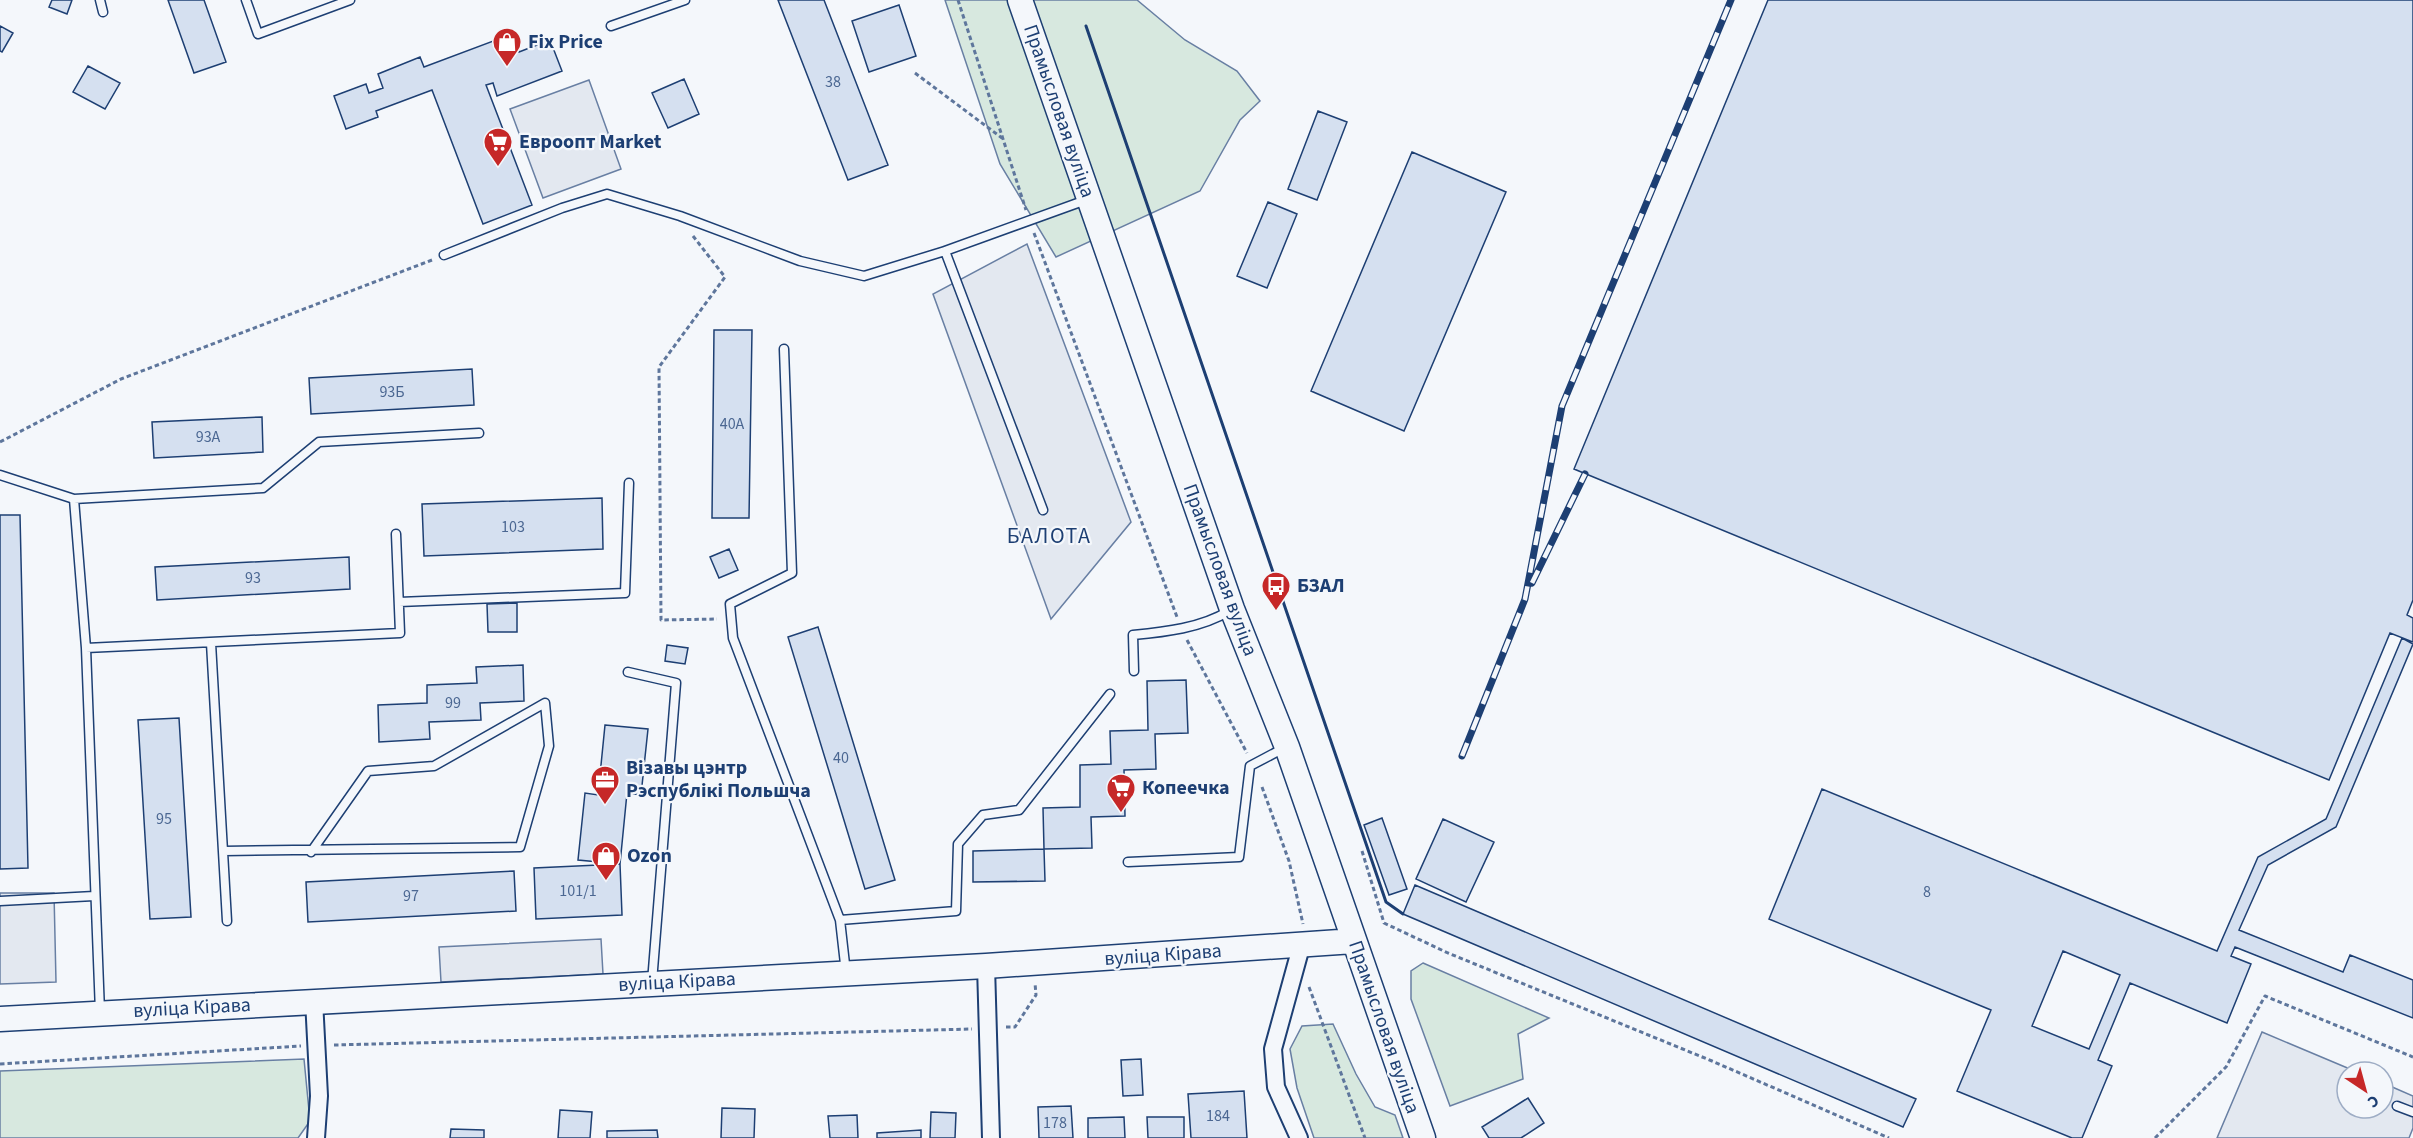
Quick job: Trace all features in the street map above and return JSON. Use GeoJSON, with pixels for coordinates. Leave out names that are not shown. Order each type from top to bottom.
{"type":"FeatureCollection","features":[{"type":"Feature","properties":{"kind":"main road","name":"Прамысловая вуліца"},"geometry":{"type":"LineString","coordinates":[[1020,0],[1232,609],[1287,747],[1424,1138]]}},
{"type":"Feature","properties":{"kind":"main road","name":"вуліца Кірава"},"geometry":{"type":"LineString","coordinates":[[0,1019],[314,1000],[986,966],[1354,942]]}},
{"type":"Feature","properties":{"kind":"street"},"geometry":{"type":"LineString","coordinates":[[1299,1138],[1276,1087],[1273,1048],[1304,946]]}},
{"type":"Feature","properties":{"kind":"street"},"geometry":{"type":"LineString","coordinates":[[986,966],[991,1138]]}},
{"type":"Feature","properties":{"kind":"street"},"geometry":{"type":"LineString","coordinates":[[314,1000],[319,1096],[316,1138]]}},
{"type":"Feature","properties":{"kind":"lane"},"geometry":{"type":"LineString","coordinates":[[100,0],[103,12]]}},
{"type":"Feature","properties":{"kind":"lane"},"geometry":{"type":"LineString","coordinates":[[246,0],[258,34],[350,0]]}},
{"type":"Feature","properties":{"kind":"lane"},"geometry":{"type":"LineString","coordinates":[[611,26],[685,0]]}},
{"type":"Feature","properties":{"kind":"lane"},"geometry":{"type":"LineString","coordinates":[[444,255],[562,208],[607,194],[680,216],[800,261],[864,276],[945,251],[1090,199]]}},
{"type":"Feature","properties":{"kind":"lane"},"geometry":{"type":"LineString","coordinates":[[945,251],[1043,510]]}},
{"type":"Feature","properties":{"kind":"lane"},"geometry":{"type":"LineString","coordinates":[[784,349],[792,573],[730,604],[731,619],[733,638],[840,920],[846,973]]}},
{"type":"Feature","properties":{"kind":"lane"},"geometry":{"type":"LineString","coordinates":[[0,475],[75,498],[263,488],[319,442],[479,433]]}},
{"type":"Feature","properties":{"kind":"lane"},"geometry":{"type":"LineString","coordinates":[[399,602],[625,593],[629,483]]}},
{"type":"Feature","properties":{"kind":"lane"},"geometry":{"type":"LineString","coordinates":[[75,498],[86,648],[100,1013]]}},
{"type":"Feature","properties":{"kind":"lane"},"geometry":{"type":"LineString","coordinates":[[86,648],[400,633],[396,534]]}},
{"type":"Feature","properties":{"kind":"lane"},"geometry":{"type":"LineString","coordinates":[[1134,671],[1133,635],[1181,628],[1217,619],[1232,609]]}},
{"type":"Feature","properties":{"kind":"lane"},"geometry":{"type":"LineString","coordinates":[[211,643],[227,921]]}},
{"type":"Feature","properties":{"kind":"lane"},"geometry":{"type":"LineString","coordinates":[[628,672],[676,683],[652,982]]}},
{"type":"Feature","properties":{"kind":"lane"},"geometry":{"type":"LineString","coordinates":[[840,920],[956,911],[958,844],[983,815],[1019,810],[1110,694]]}},
{"type":"Feature","properties":{"kind":"lane"},"geometry":{"type":"LineString","coordinates":[[224,851],[311,852],[520,847],[549,746],[545,703],[434,766],[368,771],[311,852]]}},
{"type":"Feature","properties":{"kind":"lane"},"geometry":{"type":"LineString","coordinates":[[1128,862],[1239,857],[1250,766],[1287,747]]}},
{"type":"Feature","properties":{"kind":"lane"},"geometry":{"type":"LineString","coordinates":[[0,901],[94,896]]}},
{"type":"Feature","properties":{"kind":"lane"},"geometry":{"type":"LineString","coordinates":[[2397,1106],[2413,1112]]}},
{"type":"Feature","properties":{"kind":"path"},"geometry":{"type":"LineString","coordinates":[[958,0],[1029,219],[1181,628],[1253,765],[1289,861],[1304,946]]}},
{"type":"Feature","properties":{"kind":"path"},"geometry":{"type":"LineString","coordinates":[[915,73],[1004,139]]}},
{"type":"Feature","properties":{"kind":"path"},"geometry":{"type":"LineString","coordinates":[[680,216],[725,278],[659,368],[661,620],[731,619]]}},
{"type":"Feature","properties":{"kind":"path"},"geometry":{"type":"LineString","coordinates":[[0,442],[121,379],[444,255]]}},
{"type":"Feature","properties":{"kind":"path"},"geometry":{"type":"LineString","coordinates":[[1362,851],[1384,923],[1448,953],[1712,1061],[1889,1138]]}},
{"type":"Feature","properties":{"kind":"path"},"geometry":{"type":"LineString","coordinates":[[1309,981],[1309,993],[1365,1138]]}},
{"type":"Feature","properties":{"kind":"path"},"geometry":{"type":"LineString","coordinates":[[0,1064],[316,1045],[988,1029],[1015,1027],[1036,995]]}},
{"type":"Feature","properties":{"kind":"path"},"geometry":{"type":"LineString","coordinates":[[2155,1138],[2226,1067],[2265,996],[2413,1057]]}},
{"type":"Feature","properties":{"kind":"shaded area"},"geometry":{"type":"Polygon","coordinates":[[[945,0],[1137,0],[1185,40],[1237,71],[1260,101],[1240,120],[1200,191],[1056,257],[1000,164],[945,0]]]}},
{"type":"Feature","properties":{"kind":"shaded area"},"geometry":{"type":"Polygon","coordinates":[[[589,80],[621,169],[543,198],[510,109],[589,80]]]}},
{"type":"Feature","properties":{"kind":"shaded area"},"geometry":{"type":"Polygon","coordinates":[[[1027,244],[1131,522],[1051,619],[933,294],[1027,244]]]}},
{"type":"Feature","properties":{"kind":"shaded area"},"geometry":{"type":"Polygon","coordinates":[[[0,893],[54,893],[56,982],[0,984],[0,893]]]}},
{"type":"Feature","properties":{"kind":"shaded area"},"geometry":{"type":"Polygon","coordinates":[[[601,939],[603,974],[441,982],[439,947],[601,939]]]}},
{"type":"Feature","properties":{"kind":"shaded area"},"geometry":{"type":"Polygon","coordinates":[[[1423,963],[1549,1018],[1518,1034],[1523,1079],[1450,1106],[1411,999],[1411,971],[1423,963]]]}},
{"type":"Feature","properties":{"kind":"shaded area"},"geometry":{"type":"Polygon","coordinates":[[[1333,1024],[1356,1074],[1375,1107],[1395,1115],[1403,1138],[1314,1138],[1297,1088],[1290,1049],[1302,1026],[1333,1024]]]}},
{"type":"Feature","properties":{"kind":"shaded area"},"geometry":{"type":"Polygon","coordinates":[[[2262,1032],[2335,1063],[2335,1120],[2395,1120],[2395,1088],[2413,1096],[2413,1128],[2409,1138],[2217,1138],[2262,1032]]]}},
{"type":"Feature","properties":{"kind":"shaded area"},"geometry":{"type":"Polygon","coordinates":[[[304,1059],[310,1121],[298,1138],[0,1138],[0,1071],[304,1059]]]}},
{"type":"Feature","properties":{"kind":"building"},"geometry":{"type":"Polygon","coordinates":[[[52,0],[72,0],[67,14],[49,7],[52,0]]]}},
{"type":"Feature","properties":{"kind":"building"},"geometry":{"type":"Polygon","coordinates":[[[168,0],[204,0],[226,62],[194,73],[168,0]]]}},
{"type":"Feature","properties":{"kind":"building"},"geometry":{"type":"Polygon","coordinates":[[[778,0],[824,0],[888,165],[848,180],[778,0]]]}},
{"type":"Feature","properties":{"kind":"building"},"geometry":{"type":"Polygon","coordinates":[[[1768,0],[2413,0],[2413,600],[2407,615],[2413,618],[2413,642],[2390,633],[2329,780],[1574,469],[1768,0]]]}},
{"type":"Feature","properties":{"kind":"building"},"geometry":{"type":"Polygon","coordinates":[[[899,5],[916,56],[869,72],[852,21],[899,5]]]}},
{"type":"Feature","properties":{"kind":"building"},"geometry":{"type":"Polygon","coordinates":[[[0,26],[13,33],[2,52],[0,51],[0,26]]]}},
{"type":"Feature","properties":{"kind":"building"},"geometry":{"type":"Polygon","coordinates":[[[512,34],[519,52],[550,40],[562,71],[497,96],[493,83],[486,85],[532,205],[483,224],[432,90],[376,111],[378,117],[346,129],[334,96],[366,84],[369,93],[383,88],[378,74],[420,57],[424,67],[512,34]]]}},
{"type":"Feature","properties":{"kind":"building"},"geometry":{"type":"Polygon","coordinates":[[[88,66],[120,83],[105,109],[73,92],[88,66]]]}},
{"type":"Feature","properties":{"kind":"building"},"geometry":{"type":"Polygon","coordinates":[[[684,79],[699,114],[668,128],[652,93],[684,79]]]}},
{"type":"Feature","properties":{"kind":"building"},"geometry":{"type":"Polygon","coordinates":[[[1318,111],[1347,122],[1317,200],[1288,189],[1318,111]]]}},
{"type":"Feature","properties":{"kind":"building"},"geometry":{"type":"Polygon","coordinates":[[[1412,152],[1506,192],[1404,431],[1311,391],[1412,152]]]}},
{"type":"Feature","properties":{"kind":"building"},"geometry":{"type":"Polygon","coordinates":[[[1268,202],[1297,214],[1267,288],[1237,276],[1268,202]]]}},
{"type":"Feature","properties":{"kind":"building"},"geometry":{"type":"Polygon","coordinates":[[[714,330],[752,330],[749,518],[712,518],[714,330]]]}},
{"type":"Feature","properties":{"kind":"building"},"geometry":{"type":"Polygon","coordinates":[[[472,369],[474,405],[311,414],[309,378],[472,369]]]}},
{"type":"Feature","properties":{"kind":"building"},"geometry":{"type":"Polygon","coordinates":[[[262,417],[263,452],[154,458],[152,422],[262,417]]]}},
{"type":"Feature","properties":{"kind":"building"},"geometry":{"type":"Polygon","coordinates":[[[602,498],[603,549],[424,556],[422,504],[602,498]]]}},
{"type":"Feature","properties":{"kind":"building"},"geometry":{"type":"Polygon","coordinates":[[[0,515],[20,515],[28,868],[0,869],[0,515]]]}},
{"type":"Feature","properties":{"kind":"building"},"geometry":{"type":"Polygon","coordinates":[[[729,549],[738,570],[719,578],[710,557],[729,549]]]}},
{"type":"Feature","properties":{"kind":"building"},"geometry":{"type":"Polygon","coordinates":[[[349,557],[350,589],[157,600],[155,567],[349,557]]]}},
{"type":"Feature","properties":{"kind":"building"},"geometry":{"type":"Polygon","coordinates":[[[517,603],[517,632],[488,632],[487,604],[517,603]]]}},
{"type":"Feature","properties":{"kind":"building"},"geometry":{"type":"Polygon","coordinates":[[[818,627],[895,880],[865,889],[788,637],[818,627]]]}},
{"type":"Feature","properties":{"kind":"building"},"geometry":{"type":"Polygon","coordinates":[[[2402,638],[2413,644],[2336,827],[2268,865],[2239,930],[2343,972],[2350,955],[2413,980],[2413,1018],[2235,947],[2231,956],[2251,964],[2227,1023],[2130,983],[2098,1060],[2112,1066],[2082,1138],[2072,1138],[1957,1091],[1991,1010],[1769,919],[1822,789],[2217,951],[2258,857],[2326,819],[2402,638]],[[2063,951],[2032,1026],[2089,1049],[2120,975],[2063,951]]]}},
{"type":"Feature","properties":{"kind":"building"},"geometry":{"type":"Polygon","coordinates":[[[667,645],[688,648],[685,664],[665,661],[667,645]]]}},
{"type":"Feature","properties":{"kind":"building"},"geometry":{"type":"Polygon","coordinates":[[[523,665],[524,701],[480,703],[481,720],[429,722],[430,739],[379,742],[378,705],[427,703],[427,685],[477,683],[476,667],[523,665]]]}},
{"type":"Feature","properties":{"kind":"building"},"geometry":{"type":"Polygon","coordinates":[[[1186,680],[1188,733],[1155,734],[1156,769],[1124,770],[1125,816],[1091,817],[1092,848],[1044,849],[1043,808],[1080,807],[1080,765],[1111,764],[1110,731],[1148,730],[1147,681],[1186,680]]]}},
{"type":"Feature","properties":{"kind":"building"},"geometry":{"type":"Polygon","coordinates":[[[179,718],[191,917],[150,919],[138,720],[179,718]]]}},
{"type":"Feature","properties":{"kind":"building"},"geometry":{"type":"Polygon","coordinates":[[[605,725],[648,729],[641,795],[627,793],[620,864],[578,860],[585,793],[598,795],[605,725]]]}},
{"type":"Feature","properties":{"kind":"building"},"geometry":{"type":"Polygon","coordinates":[[[1382,818],[1407,889],[1389,895],[1364,825],[1382,818]]]}},
{"type":"Feature","properties":{"kind":"building"},"geometry":{"type":"Polygon","coordinates":[[[1443,819],[1494,842],[1466,902],[1416,879],[1443,819]]]}},
{"type":"Feature","properties":{"kind":"building"},"geometry":{"type":"Polygon","coordinates":[[[1044,849],[1045,881],[973,882],[973,851],[1044,849]]]}},
{"type":"Feature","properties":{"kind":"building"},"geometry":{"type":"Polygon","coordinates":[[[620,864],[622,915],[536,919],[534,868],[620,864]]]}},
{"type":"Feature","properties":{"kind":"building"},"geometry":{"type":"Polygon","coordinates":[[[514,871],[516,911],[308,922],[306,882],[514,871]]]}},
{"type":"Feature","properties":{"kind":"building"},"geometry":{"type":"Polygon","coordinates":[[[1415,885],[1916,1099],[1903,1127],[1403,914],[1415,885]]]}},
{"type":"Feature","properties":{"kind":"building"},"geometry":{"type":"Polygon","coordinates":[[[1141,1059],[1143,1095],[1123,1096],[1121,1060],[1141,1059]]]}},
{"type":"Feature","properties":{"kind":"building"},"geometry":{"type":"Polygon","coordinates":[[[1244,1091],[1247,1138],[1191,1138],[1188,1094],[1244,1091]]]}},
{"type":"Feature","properties":{"kind":"building"},"geometry":{"type":"Polygon","coordinates":[[[1528,1098],[1544,1123],[1521,1138],[1489,1138],[1482,1127],[1528,1098]]]}},
{"type":"Feature","properties":{"kind":"building"},"geometry":{"type":"Polygon","coordinates":[[[1071,1106],[1073,1138],[1039,1138],[1038,1107],[1071,1106]]]}},
{"type":"Feature","properties":{"kind":"building"},"geometry":{"type":"Polygon","coordinates":[[[722,1108],[755,1109],[754,1138],[721,1138],[722,1108]]]}},
{"type":"Feature","properties":{"kind":"building"},"geometry":{"type":"Polygon","coordinates":[[[560,1110],[592,1112],[590,1138],[558,1138],[560,1110]]]}},
{"type":"Feature","properties":{"kind":"building"},"geometry":{"type":"Polygon","coordinates":[[[931,1112],[956,1113],[955,1138],[930,1138],[931,1112]]]}},
{"type":"Feature","properties":{"kind":"building"},"geometry":{"type":"Polygon","coordinates":[[[857,1115],[858,1138],[830,1138],[828,1116],[857,1115]]]}},
{"type":"Feature","properties":{"kind":"building"},"geometry":{"type":"Polygon","coordinates":[[[1124,1117],[1125,1138],[1088,1138],[1088,1118],[1124,1117]]]}},
{"type":"Feature","properties":{"kind":"building"},"geometry":{"type":"Polygon","coordinates":[[[1147,1117],[1184,1117],[1184,1138],[1148,1138],[1147,1117]]]}},
{"type":"Feature","properties":{"kind":"building"},"geometry":{"type":"Polygon","coordinates":[[[451,1129],[484,1130],[484,1138],[450,1138],[451,1129]]]}},
{"type":"Feature","properties":{"kind":"building"},"geometry":{"type":"Polygon","coordinates":[[[657,1130],[658,1138],[607,1138],[607,1131],[657,1130]]]}},
{"type":"Feature","properties":{"kind":"building"},"geometry":{"type":"Polygon","coordinates":[[[921,1130],[921,1138],[877,1138],[877,1133],[921,1130]]]}},
{"type":"Feature","properties":{"kind":"railway"},"geometry":{"type":"LineString","coordinates":[[1462,756],[1525,599],[1562,406],[1731,0]]}},
{"type":"Feature","properties":{"kind":"railway"},"geometry":{"type":"LineString","coordinates":[[1532,583],[1585,474]]}},
{"type":"Feature","properties":{"kind":"wall"},"geometry":{"type":"LineString","coordinates":[[1086,26],[1386,902],[1403,914]]}},
{"type":"Feature","properties":{"kind":"place","name":"Fix Price"},"geometry":{"type":"Point","coordinates":[507,68]}},
{"type":"Feature","properties":{"kind":"place","name":"Евроопт Market"},"geometry":{"type":"Point","coordinates":[498,168]}},
{"type":"Feature","properties":{"kind":"place","name":"БЗАЛ"},"geometry":{"type":"Point","coordinates":[1276,612]}},
{"type":"Feature","properties":{"kind":"place","name":"Візавы цэнтр Рэспублікі Польшча"},"geometry":{"type":"Point","coordinates":[605,806]}},
{"type":"Feature","properties":{"kind":"place","name":"Копеечка"},"geometry":{"type":"Point","coordinates":[1121,814]}},
{"type":"Feature","properties":{"kind":"place","name":"Ozon"},"geometry":{"type":"Point","coordinates":[606,882]}},
{"type":"Feature","properties":{"kind":"district","name":"БАЛОТА"},"geometry":{"type":"Point","coordinates":[1049,536]}}]}
